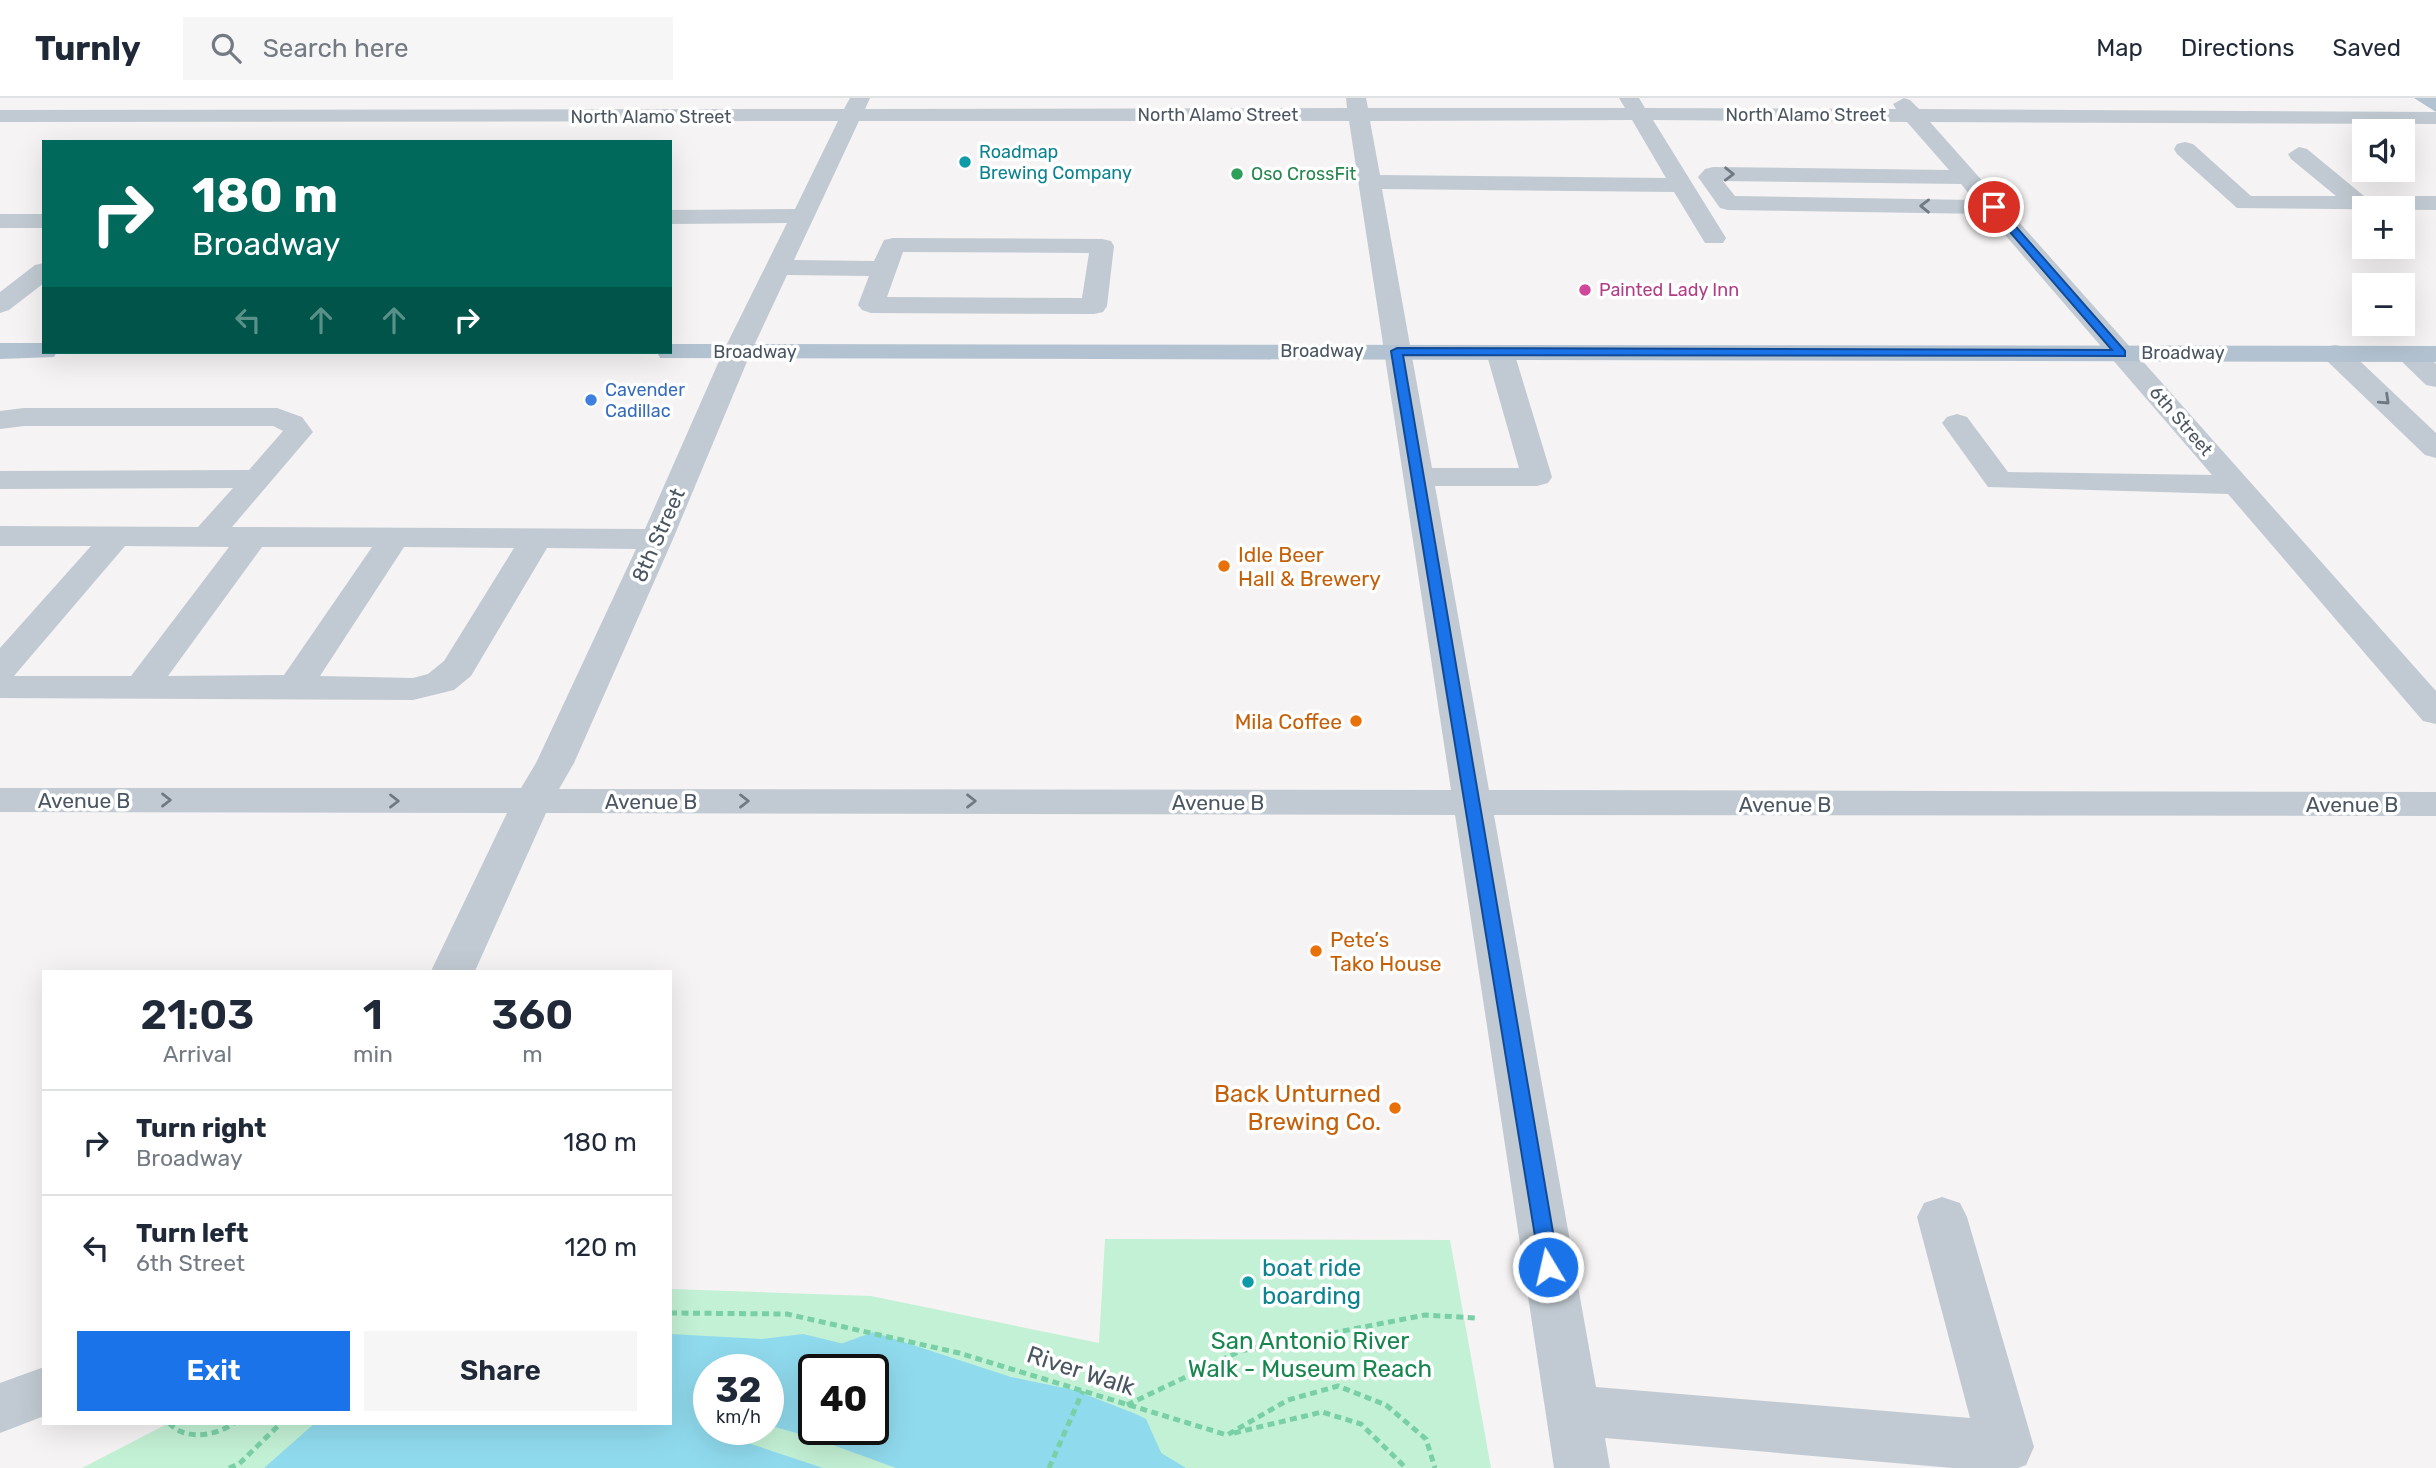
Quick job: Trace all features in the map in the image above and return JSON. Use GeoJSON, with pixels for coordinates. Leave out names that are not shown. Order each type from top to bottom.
{"type":"FeatureCollection","features":[{"type":"Feature","properties":{"kind":"main road"},"geometry":{"type":"LineString","coordinates":[[2424,98],[2436,106]]}},
{"type":"Feature","properties":{"kind":"main road"},"geometry":{"type":"LineString","coordinates":[[0,351],[42,351]]}},
{"type":"Feature","properties":{"kind":"main road","name":"Broadway"},"geometry":{"type":"LineString","coordinates":[[672,352],[2436,354]]}},
{"type":"Feature","properties":{"kind":"street"},"geometry":{"type":"LineString","coordinates":[[208,136],[254,98]]}},
{"type":"Feature","properties":{"kind":"street"},"geometry":{"type":"LineString","coordinates":[[505,117],[522,98]]}},
{"type":"Feature","properties":{"kind":"street"},"geometry":{"type":"LineString","coordinates":[[2160,98],[2181,117]]}},
{"type":"Feature","properties":{"kind":"street"},"geometry":{"type":"LineString","coordinates":[[1357,106],[1582,1468]]}},
{"type":"Feature","properties":{"kind":"street"},"geometry":{"type":"LineString","coordinates":[[1633,106],[1714,238]]}},
{"type":"Feature","properties":{"kind":"street","name":"North Alamo Street"},"geometry":{"type":"LineString","coordinates":[[0,116],[645,117],[855,108],[1633,106],[1906,107],[2181,117],[2436,118]]}},
{"type":"Feature","properties":{"kind":"street","name":"6th Street"},"geometry":{"type":"LineString","coordinates":[[1906,107],[2436,713]]}},
{"type":"Feature","properties":{"kind":"street","name":"8th Street"},"geometry":{"type":"LineString","coordinates":[[453,970],[533,800],[555,763],[657,539],[737,352],[855,108]]}},
{"type":"Feature","properties":{"kind":"street"},"geometry":{"type":"LineString","coordinates":[[569,140],[586,117]]}},
{"type":"Feature","properties":{"kind":"street"},"geometry":{"type":"LineString","coordinates":[[630,136],[645,117]]}},
{"type":"Feature","properties":{"kind":"street"},"geometry":{"type":"LineString","coordinates":[[2185,149],[2245,203],[2352,203]]}},
{"type":"Feature","properties":{"kind":"street"},"geometry":{"type":"LineString","coordinates":[[2299,154],[2352,198]]}},
{"type":"Feature","properties":{"kind":"street"},"geometry":{"type":"LineString","coordinates":[[1967,177],[1713,174],[1709,177],[1728,203],[1994,207]]}},
{"type":"Feature","properties":{"kind":"street"},"geometry":{"type":"LineString","coordinates":[[1369,181],[1681,185]]}},
{"type":"Feature","properties":{"kind":"street"},"geometry":{"type":"LineString","coordinates":[[2415,203],[2436,203]]}},
{"type":"Feature","properties":{"kind":"street"},"geometry":{"type":"LineString","coordinates":[[672,217],[803,216]]}},
{"type":"Feature","properties":{"kind":"street"},"geometry":{"type":"LineString","coordinates":[[0,221],[42,221]]}},
{"type":"Feature","properties":{"kind":"street"},"geometry":{"type":"LineString","coordinates":[[893,245],[1102,246],[1094,306],[871,305],[884,269],[893,245]]}},
{"type":"Feature","properties":{"kind":"street"},"geometry":{"type":"LineString","coordinates":[[779,267],[884,269]]}},
{"type":"Feature","properties":{"kind":"street"},"geometry":{"type":"LineString","coordinates":[[0,305],[42,272]]}},
{"type":"Feature","properties":{"kind":"street"},"geometry":{"type":"LineString","coordinates":[[1418,477],[1537,477],[1500,352]]}},
{"type":"Feature","properties":{"kind":"street"},"geometry":{"type":"LineString","coordinates":[[2335,354],[2436,449]]}},
{"type":"Feature","properties":{"kind":"street"},"geometry":{"type":"LineString","coordinates":[[2408,354],[2436,379]]}},
{"type":"Feature","properties":{"kind":"street"},"geometry":{"type":"LineString","coordinates":[[0,420],[24,417],[263,417],[292,423],[298,432],[208,536]]}},
{"type":"Feature","properties":{"kind":"street"},"geometry":{"type":"LineString","coordinates":[[1957,423],[1999,481],[2237,485]]}},
{"type":"Feature","properties":{"kind":"street"},"geometry":{"type":"LineString","coordinates":[[0,480],[257,479]]}},
{"type":"Feature","properties":{"kind":"street"},"geometry":{"type":"LineString","coordinates":[[0,536],[657,539]]}},
{"type":"Feature","properties":{"kind":"street"},"geometry":{"type":"LineString","coordinates":[[0,670],[117,536]]}},
{"type":"Feature","properties":{"kind":"street"},"geometry":{"type":"LineString","coordinates":[[142,686],[253,537]]}},
{"type":"Feature","properties":{"kind":"street"},"geometry":{"type":"LineString","coordinates":[[295,686],[394,539]]}},
{"type":"Feature","properties":{"kind":"street"},"geometry":{"type":"LineString","coordinates":[[0,687],[295,686],[413,689],[441,682],[458,668],[536,539]]}},
{"type":"Feature","properties":{"kind":"street","name":"Avenue B"},"geometry":{"type":"LineString","coordinates":[[0,800],[2436,804]]}},
{"type":"Feature","properties":{"kind":"street"},"geometry":{"type":"LineString","coordinates":[[1572,1410],[2006,1447],[1942,1217]]}},
{"type":"Feature","properties":{"kind":"street"},"geometry":{"type":"LineString","coordinates":[[0,1408],[42,1392]]}},
{"type":"Feature","properties":{"kind":"path","name":"River Walk"},"geometry":{"type":"LineString","coordinates":[[672,1313],[786,1314],[959,1353],[1227,1435]]}},
{"type":"Feature","properties":{"kind":"path"},"geometry":{"type":"LineString","coordinates":[[1126,1406],[1240,1351],[1425,1315],[1476,1318]]}},
{"type":"Feature","properties":{"kind":"path"},"geometry":{"type":"LineString","coordinates":[[1227,1435],[1288,1400],[1338,1386],[1386,1405],[1426,1438],[1435,1468]]}},
{"type":"Feature","properties":{"kind":"path"},"geometry":{"type":"LineString","coordinates":[[1049,1468],[1083,1391]]}},
{"type":"Feature","properties":{"kind":"path"},"geometry":{"type":"LineString","coordinates":[[1227,1435],[1322,1412],[1361,1424],[1406,1468]]}},
{"type":"Feature","properties":{"kind":"path"},"geometry":{"type":"LineString","coordinates":[[170,1425],[188,1434],[204,1436],[232,1425]]}},
{"type":"Feature","properties":{"kind":"path"},"geometry":{"type":"LineString","coordinates":[[229,1468],[239,1464],[279,1425]]}},
{"type":"Feature","properties":{"kind":"green space","name":"San Antonio River Walk - Museum Reach"},"geometry":{"type":"Polygon","coordinates":[[[1105,1239],[1450,1240],[1491,1468],[82,1468],[165,1425],[672,1425],[672,1289],[871,1296],[1099,1343],[1105,1239]]]}},
{"type":"Feature","properties":{"kind":"water"},"geometry":{"type":"Polygon","coordinates":[[[672,1334],[762,1339],[803,1334],[886,1354],[798,1354],[798,1433],[784,1430],[784,1354],[693,1354],[693,1445],[754,1445],[823,1468],[264,1468],[313,1425],[672,1425],[672,1334]]]}},
{"type":"Feature","properties":{"kind":"water"},"geometry":{"type":"Polygon","coordinates":[[[889,1355],[931,1365],[1032,1408],[1003,1468],[920,1468],[839,1445],[889,1445],[889,1355]]]}},
{"type":"Feature","properties":{"kind":"water"},"geometry":{"type":"Polygon","coordinates":[[[1093,1412],[1186,1468],[1073,1468],[1093,1412]]]}},
{"type":"Feature","properties":{"kind":"waterway"},"geometry":{"type":"LineString","coordinates":[[889,1401],[1011,1444],[1074,1458],[1093,1468]]}},
{"type":"Feature","properties":{"kind":"place","name":"Roadmap Brewing Company"},"geometry":{"type":"Point","coordinates":[965,162]}},
{"type":"Feature","properties":{"kind":"place","name":"Oso CrossFit"},"geometry":{"type":"Point","coordinates":[1237,174]}},
{"type":"Feature","properties":{"kind":"place","name":"Painted Lady Inn"},"geometry":{"type":"Point","coordinates":[1585,290]}},
{"type":"Feature","properties":{"kind":"place","name":"Cavender Cadillac"},"geometry":{"type":"Point","coordinates":[591,400]}},
{"type":"Feature","properties":{"kind":"place","name":"Idle Beer Hall & Brewery"},"geometry":{"type":"Point","coordinates":[1224,566]}},
{"type":"Feature","properties":{"kind":"place","name":"Mila Coffee"},"geometry":{"type":"Point","coordinates":[1356,721]}},
{"type":"Feature","properties":{"kind":"place","name":"Pete’s Tako House"},"geometry":{"type":"Point","coordinates":[1316,951]}},
{"type":"Feature","properties":{"kind":"place","name":"Back Unturned Brewing Co."},"geometry":{"type":"Point","coordinates":[1395,1108]}},
{"type":"Feature","properties":{"kind":"place","name":"boat ride boarding"},"geometry":{"type":"Point","coordinates":[1248,1282]}},
{"type":"Feature","properties":{"kind":"route"},"geometry":{"type":"LineString","coordinates":[[1548,1267],[1463,737],[1397,351],[2121,353],[1994,207]]}}]}
